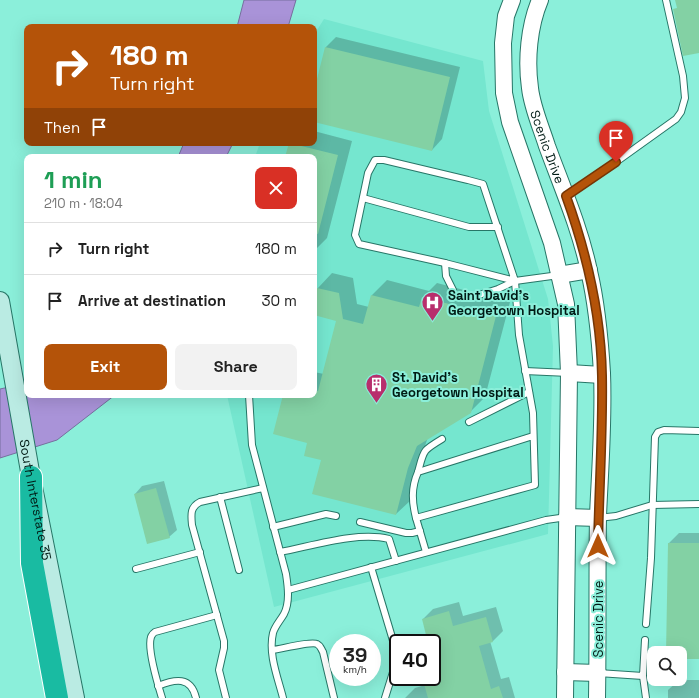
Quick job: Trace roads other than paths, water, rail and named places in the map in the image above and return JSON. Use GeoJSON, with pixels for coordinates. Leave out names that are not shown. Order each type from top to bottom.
{"type":"FeatureCollection","features":[{"type":"Feature","properties":{"kind":"highway"},"geometry":{"type":"LineString","coordinates":[[31,476],[32,563],[57,698]]}},
{"type":"Feature","properties":{"kind":"main road","name":"South Interstate 35"},"geometry":{"type":"LineString","coordinates":[[0,301],[31,476],[75,698]]}},
{"type":"Feature","properties":{"kind":"street"},"geometry":{"type":"LineString","coordinates":[[512,0],[506,16],[503,43],[504,93],[510,122],[552,243],[566,304],[569,373],[565,698]]}},
{"type":"Feature","properties":{"kind":"street","name":"Scenic Drive"},"geometry":{"type":"LineString","coordinates":[[540,0],[536,8],[531,33],[529,63],[530,89],[540,124],[576,224],[589,270],[599,332],[602,375],[598,518],[597,698]]}},
{"type":"Feature","properties":{"kind":"street"},"geometry":{"type":"LineString","coordinates":[[559,275],[589,270]]}},
{"type":"Feature","properties":{"kind":"street"},"geometry":{"type":"LineString","coordinates":[[569,373],[602,375]]}},
{"type":"Feature","properties":{"kind":"street"},"geometry":{"type":"LineString","coordinates":[[567,517],[598,518]]}},
{"type":"Feature","properties":{"kind":"street"},"geometry":{"type":"LineString","coordinates":[[566,672],[598,673]]}},
{"type":"Feature","properties":{"kind":"lane"},"geometry":{"type":"LineString","coordinates":[[566,196],[676,119],[681,112],[685,98],[683,76],[666,0]]}},
{"type":"Feature","properties":{"kind":"lane"},"geometry":{"type":"LineString","coordinates":[[416,518],[535,485],[533,413],[519,335],[515,281],[483,184],[384,160],[375,160],[368,173],[355,235],[358,244],[445,263],[515,281]]}},
{"type":"Feature","properties":{"kind":"lane"},"geometry":{"type":"LineString","coordinates":[[363,198],[469,227],[498,227]]}},
{"type":"Feature","properties":{"kind":"lane"},"geometry":{"type":"LineString","coordinates":[[445,263],[446,276],[454,290]]}},
{"type":"Feature","properties":{"kind":"lane"},"geometry":{"type":"LineString","coordinates":[[479,295],[498,289],[515,281],[559,275]]}},
{"type":"Feature","properties":{"kind":"lane"},"geometry":{"type":"LineString","coordinates":[[525,372],[569,373]]}},
{"type":"Feature","properties":{"kind":"lane"},"geometry":{"type":"LineString","coordinates":[[469,422],[529,392]]}},
{"type":"Feature","properties":{"kind":"lane"},"geometry":{"type":"LineString","coordinates":[[249,398],[252,445],[286,574],[288,590],[284,613],[273,632],[272,650],[283,698]]}},
{"type":"Feature","properties":{"kind":"lane"},"geometry":{"type":"LineString","coordinates":[[646,624],[651,558],[655,437],[658,432],[664,430],[699,431]]}},
{"type":"Feature","properties":{"kind":"lane"},"geometry":{"type":"LineString","coordinates":[[418,472],[533,436]]}},
{"type":"Feature","properties":{"kind":"lane"},"geometry":{"type":"LineString","coordinates":[[426,552],[412,504],[414,482],[426,448],[442,439]]}},
{"type":"Feature","properties":{"kind":"lane"},"geometry":{"type":"LineString","coordinates":[[226,698],[220,676],[220,666],[224,648],[217,615],[192,525],[192,509],[200,502],[263,488]]}},
{"type":"Feature","properties":{"kind":"lane"},"geometry":{"type":"LineString","coordinates":[[220,497],[239,570]]}},
{"type":"Feature","properties":{"kind":"lane"},"geometry":{"type":"LineString","coordinates":[[598,518],[616,516],[652,505],[699,504]]}},
{"type":"Feature","properties":{"kind":"lane"},"geometry":{"type":"LineString","coordinates":[[273,527],[326,514],[336,516]]}},
{"type":"Feature","properties":{"kind":"lane"},"geometry":{"type":"LineString","coordinates":[[288,590],[546,520],[567,517]]}},
{"type":"Feature","properties":{"kind":"lane"},"geometry":{"type":"LineString","coordinates":[[360,522],[406,533],[420,531]]}},
{"type":"Feature","properties":{"kind":"lane"},"geometry":{"type":"LineString","coordinates":[[280,552],[357,536],[374,536],[389,539],[396,561]]}},
{"type":"Feature","properties":{"kind":"lane"},"geometry":{"type":"LineString","coordinates":[[136,569],[200,552]]}},
{"type":"Feature","properties":{"kind":"lane"},"geometry":{"type":"LineString","coordinates":[[371,567],[397,654],[385,698]]}},
{"type":"Feature","properties":{"kind":"lane"},"geometry":{"type":"LineString","coordinates":[[162,698],[158,686],[150,645],[151,636],[153,634],[217,615]]}},
{"type":"Feature","properties":{"kind":"lane"},"geometry":{"type":"LineString","coordinates":[[646,640],[643,676],[646,698]]}},
{"type":"Feature","properties":{"kind":"lane"},"geometry":{"type":"LineString","coordinates":[[272,650],[308,643],[318,644],[322,652],[334,698]]}},
{"type":"Feature","properties":{"kind":"lane"},"geometry":{"type":"LineString","coordinates":[[598,673],[643,676]]}},
{"type":"Feature","properties":{"kind":"lane"},"geometry":{"type":"LineString","coordinates":[[158,686],[169,682],[182,681],[188,683],[192,687],[196,698]]}},
{"type":"Feature","properties":{"kind":"place","name":"Saint David's Georgetown Hospital"},"geometry":{"type":"Point","coordinates":[432,322]}},
{"type":"Feature","properties":{"kind":"place","name":"St. David's Georgetown Hospital"},"geometry":{"type":"Point","coordinates":[377,404]}}]}
